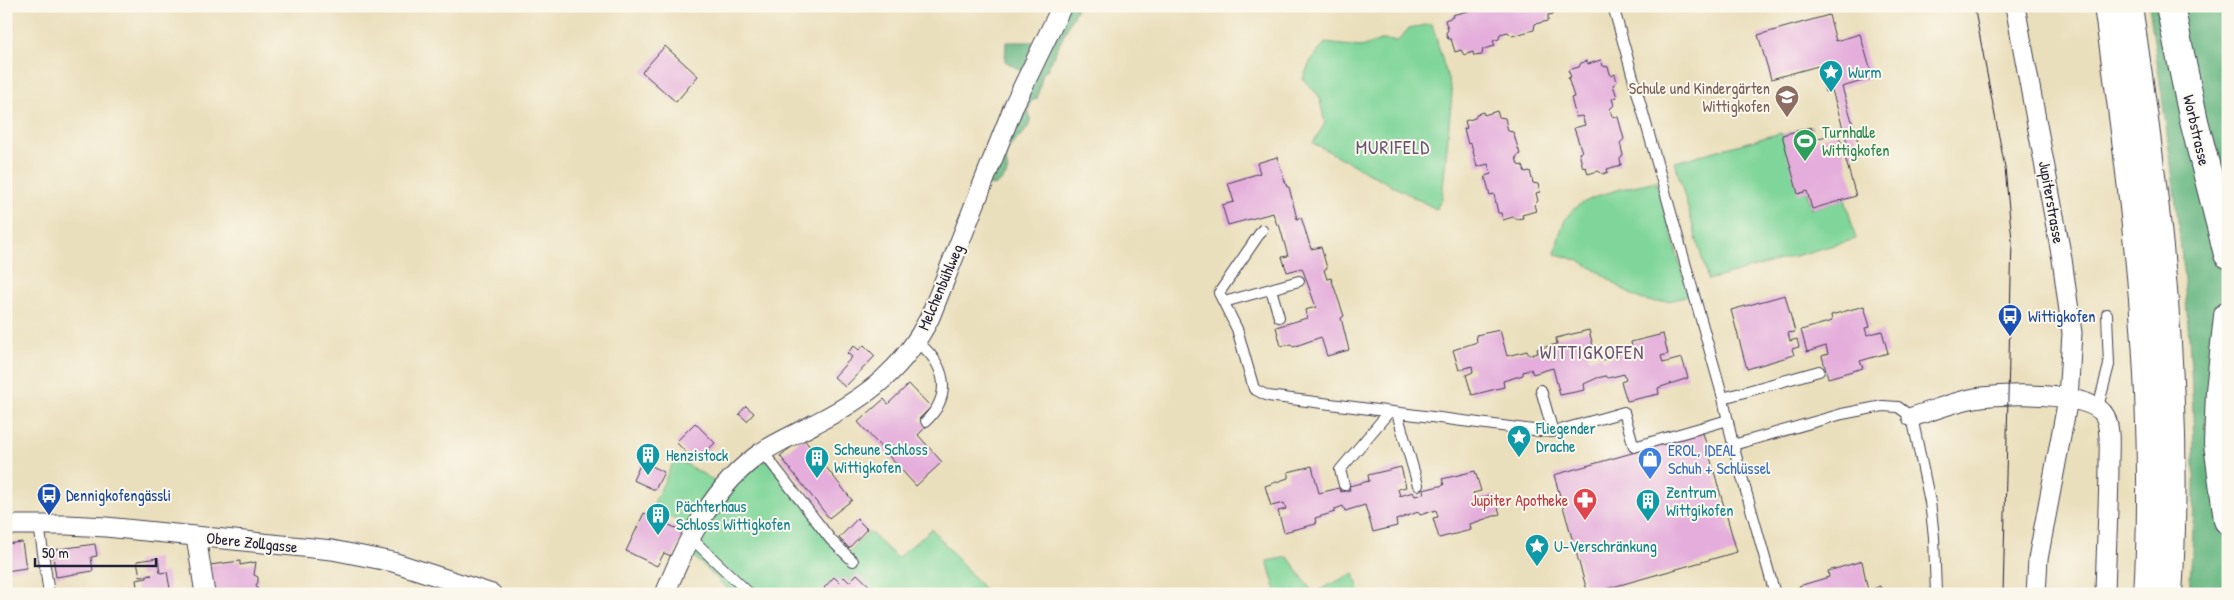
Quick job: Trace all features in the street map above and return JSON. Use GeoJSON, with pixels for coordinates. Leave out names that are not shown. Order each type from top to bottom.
{"type":"FeatureCollection","features":[{"type":"Feature","properties":{"kind":"main road"},"geometry":{"type":"LineString","coordinates":[[2108,6],[2131,176],[2148,347],[2152,468],[2148,594]]}},
{"type":"Feature","properties":{"kind":"main road"},"geometry":{"type":"LineString","coordinates":[[2128,6],[2151,172],[2168,346],[2172,468],[2168,594]]}},
{"type":"Feature","properties":{"kind":"main road","name":"Worbstrasse"},"geometry":{"type":"LineString","coordinates":[[2170,6],[2197,136],[2228,254]]}},
{"type":"Feature","properties":{"kind":"main road"},"geometry":{"type":"LineString","coordinates":[[2228,316],[2220,391],[2218,444],[2228,520]]}},
{"type":"Feature","properties":{"kind":"street","name":"Melchenbühlweg"},"geometry":{"type":"LineString","coordinates":[[665,594],[704,514],[723,489],[763,452],[865,396],[895,367],[916,341],[930,317],[1015,104],[1062,6]]}},
{"type":"Feature","properties":{"kind":"street","name":"Jupiterstrasse"},"geometry":{"type":"LineString","coordinates":[[2015,6],[2068,290],[2072,333],[2068,399],[2038,559],[2036,594]]}},
{"type":"Feature","properties":{"kind":"street"},"geometry":{"type":"LineString","coordinates":[[1912,417],[1971,399],[1994,395],[2027,395],[2068,399],[2098,407],[2106,418],[2108,431],[2105,594]]}},
{"type":"Feature","properties":{"kind":"street","name":"Obere Zollgasse"},"geometry":{"type":"LineString","coordinates":[[6,525],[96,527],[332,550],[393,562],[446,587],[492,594]]}},
{"type":"Feature","properties":{"kind":"street"},"geometry":{"type":"LineString","coordinates":[[196,536],[205,594]]}},
{"type":"Feature","properties":{"kind":"lane"},"geometry":{"type":"LineString","coordinates":[[1612,6],[1723,398],[1733,445],[1775,594]]}},
{"type":"Feature","properties":{"kind":"lane"},"geometry":{"type":"LineString","coordinates":[[1262,230],[1219,293],[1237,329],[1254,389],[1268,396],[1553,432],[1624,412],[1634,447],[1728,420]]}},
{"type":"Feature","properties":{"kind":"lane"},"geometry":{"type":"LineString","coordinates":[[1224,302],[1299,281]]}},
{"type":"Feature","properties":{"kind":"lane"},"geometry":{"type":"LineString","coordinates":[[1271,289],[1279,317]]}},
{"type":"Feature","properties":{"kind":"lane"},"geometry":{"type":"LineString","coordinates":[[2098,407],[2109,365],[2107,314]]}},
{"type":"Feature","properties":{"kind":"lane"},"geometry":{"type":"LineString","coordinates":[[916,341],[934,357],[943,381],[939,406],[926,421]]}},
{"type":"Feature","properties":{"kind":"lane"},"geometry":{"type":"LineString","coordinates":[[1723,398],[1819,371]]}},
{"type":"Feature","properties":{"kind":"lane"},"geometry":{"type":"LineString","coordinates":[[1541,390],[1553,432]]}},
{"type":"Feature","properties":{"kind":"lane"},"geometry":{"type":"LineString","coordinates":[[1733,445],[1842,414],[1883,406],[1898,407],[1912,417],[1930,502],[1934,537],[1936,594]]}},
{"type":"Feature","properties":{"kind":"lane"},"geometry":{"type":"LineString","coordinates":[[1344,485],[1340,470],[1393,412]]}},
{"type":"Feature","properties":{"kind":"lane"},"geometry":{"type":"LineString","coordinates":[[1393,412],[1418,485]]}},
{"type":"Feature","properties":{"kind":"lane"},"geometry":{"type":"LineString","coordinates":[[763,452],[831,540],[853,561]]}},
{"type":"Feature","properties":{"kind":"lane"},"geometry":{"type":"LineString","coordinates":[[39,525],[49,594]]}},
{"type":"Feature","properties":{"kind":"lane"},"geometry":{"type":"LineString","coordinates":[[691,538],[750,594]]}},
{"type":"Feature","properties":{"kind":"green space"},"geometry":{"type":"Polygon","coordinates":[[[1064,6],[1078,6],[1047,70],[1043,73],[1037,99],[1031,101],[1028,111],[1030,123],[1008,150],[1006,155],[1006,176],[994,186],[984,184],[1029,76],[1005,61],[1006,42],[1040,42],[1064,6]]]}},
{"type":"Feature","properties":{"kind":"green space"},"geometry":{"type":"Polygon","coordinates":[[[2149,6],[2228,6],[2228,594],[2189,594],[2194,447],[2186,299],[2169,152],[2149,6]]]}},
{"type":"Feature","properties":{"kind":"green space"},"geometry":{"type":"Polygon","coordinates":[[[1432,24],[1452,93],[1442,199],[1436,209],[1313,143],[1325,123],[1319,96],[1303,79],[1310,62],[1325,43],[1361,47],[1381,40],[1398,41],[1409,28],[1432,24]]]}},
{"type":"Feature","properties":{"kind":"green space"},"geometry":{"type":"Polygon","coordinates":[[[1811,127],[1828,185],[1807,192],[1811,209],[1845,199],[1856,239],[1708,280],[1675,162],[1781,133],[1782,135],[1811,127]]]}},
{"type":"Feature","properties":{"kind":"green space"},"geometry":{"type":"Polygon","coordinates":[[[1656,181],[1688,292],[1685,297],[1656,302],[1635,297],[1585,264],[1555,254],[1563,226],[1567,217],[1574,209],[1607,193],[1656,181]]]}},
{"type":"Feature","properties":{"kind":"green space"},"geometry":{"type":"Polygon","coordinates":[[[675,458],[719,483],[688,526],[652,508],[675,458]]]}},
{"type":"Feature","properties":{"kind":"green space"},"geometry":{"type":"Polygon","coordinates":[[[766,459],[846,555],[869,531],[897,558],[932,529],[988,594],[733,594],[689,552],[733,486],[766,459]]]}},
{"type":"Feature","properties":{"kind":"green space"},"geometry":{"type":"Polygon","coordinates":[[[1288,557],[1313,593],[1354,573],[1360,594],[1277,594],[1267,561],[1288,557]]]}},
{"type":"Feature","properties":{"kind":"building"},"geometry":{"type":"Polygon","coordinates":[[[1471,6],[1552,6],[1554,14],[1548,15],[1548,21],[1535,24],[1534,30],[1512,36],[1508,32],[1500,34],[1499,39],[1493,41],[1495,46],[1483,49],[1482,55],[1474,56],[1473,52],[1464,55],[1461,50],[1455,52],[1451,39],[1448,39],[1446,33],[1448,30],[1445,20],[1453,17],[1452,15],[1472,10],[1471,6]]]}},
{"type":"Feature","properties":{"kind":"building"},"geometry":{"type":"Polygon","coordinates":[[[1829,15],[1836,41],[1860,34],[1873,78],[1842,87],[1861,152],[1850,155],[1848,148],[1843,150],[1856,196],[1812,209],[1807,191],[1798,194],[1782,135],[1811,127],[1815,139],[1838,133],[1841,143],[1847,142],[1832,90],[1825,92],[1818,66],[1771,79],[1758,35],[1829,15]]]}},
{"type":"Feature","properties":{"kind":"building"},"geometry":{"type":"Polygon","coordinates":[[[665,46],[698,76],[676,102],[642,72],[665,46]]]}},
{"type":"Feature","properties":{"kind":"building"},"geometry":{"type":"Polygon","coordinates":[[[1601,60],[1603,66],[1608,67],[1611,76],[1615,74],[1617,82],[1613,85],[1617,97],[1612,99],[1614,105],[1610,109],[1612,116],[1618,117],[1624,139],[1620,143],[1623,155],[1620,159],[1621,165],[1607,169],[1608,172],[1603,174],[1598,171],[1588,174],[1586,167],[1583,168],[1579,153],[1582,152],[1574,128],[1585,125],[1582,116],[1576,117],[1571,98],[1574,97],[1568,78],[1571,77],[1568,70],[1579,67],[1581,63],[1587,61],[1588,64],[1601,60]]]}},
{"type":"Feature","properties":{"kind":"building"},"geometry":{"type":"Polygon","coordinates":[[[1497,111],[1499,117],[1505,118],[1508,131],[1513,132],[1520,154],[1516,157],[1518,165],[1523,166],[1525,172],[1530,171],[1533,183],[1538,184],[1540,192],[1536,193],[1538,201],[1534,205],[1536,211],[1522,215],[1523,218],[1517,219],[1513,217],[1503,220],[1501,213],[1498,213],[1494,194],[1490,195],[1485,176],[1491,174],[1488,164],[1477,167],[1471,143],[1468,144],[1464,129],[1467,128],[1465,121],[1475,118],[1477,114],[1483,112],[1484,115],[1497,111]]]}},
{"type":"Feature","properties":{"kind":"building"},"geometry":{"type":"Polygon","coordinates":[[[1277,157],[1287,187],[1289,187],[1297,219],[1301,217],[1311,249],[1321,247],[1327,268],[1324,270],[1327,279],[1331,278],[1344,316],[1341,318],[1349,350],[1327,356],[1321,337],[1293,347],[1291,344],[1281,346],[1276,327],[1307,318],[1305,310],[1316,307],[1302,268],[1287,272],[1282,257],[1288,256],[1279,224],[1277,225],[1273,213],[1228,225],[1222,205],[1234,202],[1228,183],[1260,173],[1257,163],[1277,157]]]}},
{"type":"Feature","properties":{"kind":"building"},"geometry":{"type":"Polygon","coordinates":[[[1785,295],[1795,332],[1788,333],[1790,341],[1797,339],[1799,347],[1792,349],[1794,355],[1747,369],[1731,310],[1785,295]]]}},
{"type":"Feature","properties":{"kind":"building"},"geometry":{"type":"Polygon","coordinates":[[[1864,306],[1870,327],[1865,328],[1867,335],[1882,331],[1888,353],[1860,361],[1863,368],[1828,378],[1822,356],[1828,354],[1826,346],[1807,352],[1801,330],[1832,321],[1831,315],[1864,306]]]}},
{"type":"Feature","properties":{"kind":"building"},"geometry":{"type":"Polygon","coordinates":[[[1500,330],[1507,356],[1527,351],[1529,355],[1538,353],[1537,349],[1557,344],[1556,338],[1589,330],[1594,350],[1587,352],[1589,359],[1601,355],[1603,360],[1612,357],[1612,354],[1632,348],[1631,342],[1663,334],[1668,354],[1661,356],[1663,363],[1682,358],[1688,378],[1658,388],[1659,394],[1627,401],[1621,382],[1626,380],[1624,374],[1608,378],[1606,376],[1597,378],[1584,384],[1585,390],[1560,395],[1553,368],[1533,374],[1531,369],[1523,372],[1523,375],[1503,381],[1504,387],[1472,395],[1466,375],[1473,372],[1472,366],[1459,370],[1453,350],[1477,342],[1476,335],[1500,330]]]}},
{"type":"Feature","properties":{"kind":"building"},"geometry":{"type":"Polygon","coordinates":[[[864,345],[875,356],[845,387],[834,377],[852,357],[847,353],[854,346],[859,350],[864,345]]]}},
{"type":"Feature","properties":{"kind":"building"},"geometry":{"type":"Polygon","coordinates":[[[909,384],[931,407],[919,419],[927,426],[918,435],[942,462],[916,486],[858,422],[884,399],[888,404],[909,384]]]}},
{"type":"Feature","properties":{"kind":"building"},"geometry":{"type":"Polygon","coordinates":[[[746,406],[754,413],[747,421],[739,414],[746,406]]]}},
{"type":"Feature","properties":{"kind":"building"},"geometry":{"type":"Polygon","coordinates":[[[695,423],[715,443],[695,462],[676,442],[695,423]]]}},
{"type":"Feature","properties":{"kind":"building","name":"Zentrum Wittgikofen"},"geometry":{"type":"Polygon","coordinates":[[[1703,433],[1737,552],[1588,594],[1554,475],[1703,433]]]}},
{"type":"Feature","properties":{"kind":"building","name":"Scheune Schloss Wittigkofen"},"geometry":{"type":"Polygon","coordinates":[[[803,438],[852,500],[829,518],[780,456],[803,438]]]}},
{"type":"Feature","properties":{"kind":"building","name":"Henzistock"},"geometry":{"type":"Polygon","coordinates":[[[642,461],[664,472],[655,490],[633,480],[642,461]]]}},
{"type":"Feature","properties":{"kind":"building"},"geometry":{"type":"Polygon","coordinates":[[[1312,466],[1319,493],[1339,488],[1341,492],[1350,490],[1349,486],[1369,481],[1368,475],[1401,467],[1406,487],[1398,489],[1400,496],[1413,492],[1415,496],[1424,494],[1423,490],[1444,485],[1442,479],[1475,471],[1481,491],[1473,493],[1475,500],[1494,494],[1500,514],[1470,524],[1471,530],[1439,538],[1433,518],[1438,517],[1436,510],[1420,515],[1418,512],[1396,520],[1397,526],[1373,532],[1365,505],[1345,511],[1343,506],[1335,509],[1335,512],[1315,518],[1316,524],[1284,532],[1278,511],[1286,509],[1284,503],[1271,506],[1265,486],[1288,478],[1288,472],[1312,466]]]}},
{"type":"Feature","properties":{"kind":"building","name":"Pächterhaus Schloss Wittigkofen"},"geometry":{"type":"Polygon","coordinates":[[[644,513],[684,532],[673,557],[664,553],[657,566],[626,551],[644,513]]]}},
{"type":"Feature","properties":{"kind":"building"},"geometry":{"type":"Polygon","coordinates":[[[857,519],[867,529],[849,548],[839,538],[857,519]]]}},
{"type":"Feature","properties":{"kind":"building"},"geometry":{"type":"Polygon","coordinates":[[[22,542],[26,568],[6,571],[6,544],[22,542]]]}},
{"type":"Feature","properties":{"kind":"building"},"geometry":{"type":"Polygon","coordinates":[[[95,544],[97,556],[91,557],[93,571],[56,577],[52,550],[95,544]]]}},
{"type":"Feature","properties":{"kind":"building"},"geometry":{"type":"Polygon","coordinates":[[[158,558],[160,573],[167,572],[171,594],[138,594],[136,580],[152,575],[140,576],[137,561],[158,558]]]}},
{"type":"Feature","properties":{"kind":"building"},"geometry":{"type":"Polygon","coordinates":[[[240,561],[240,565],[256,562],[254,575],[258,577],[256,585],[260,594],[214,594],[210,565],[240,561]]]}},
{"type":"Feature","properties":{"kind":"building"},"geometry":{"type":"Polygon","coordinates":[[[1862,561],[1868,591],[1880,586],[1883,594],[1802,594],[1799,586],[1829,577],[1828,571],[1862,561]]]}},
{"type":"Feature","properties":{"kind":"building"},"geometry":{"type":"Polygon","coordinates":[[[857,574],[876,592],[874,594],[830,594],[824,588],[834,577],[839,582],[844,577],[849,582],[857,574]]]}},
{"type":"Feature","properties":{"kind":"tram line"},"geometry":{"type":"LineString","coordinates":[[1974,6],[2005,168],[2012,240],[2003,594]]}},
{"type":"Feature","properties":{"kind":"place","name":"Wurm"},"geometry":{"type":"Point","coordinates":[1831,93]}},
{"type":"Feature","properties":{"kind":"place","name":"Schule und Kindergärten Wittigkofen"},"geometry":{"type":"Point","coordinates":[1787,118]}},
{"type":"Feature","properties":{"kind":"place","name":"Turnhalle Wittigkofen"},"geometry":{"type":"Point","coordinates":[1805,162]}},
{"type":"Feature","properties":{"kind":"place","name":"Wittigkofen"},"geometry":{"type":"Point","coordinates":[2010,337]}},
{"type":"Feature","properties":{"kind":"place","name":"Fliegender Drache"},"geometry":{"type":"Point","coordinates":[1519,458]}},
{"type":"Feature","properties":{"kind":"place","name":"Henzistock"},"geometry":{"type":"Point","coordinates":[648,476]}},
{"type":"Feature","properties":{"kind":"place","name":"Scheune Schloss Wittigkofen"},"geometry":{"type":"Point","coordinates":[817,479]}},
{"type":"Feature","properties":{"kind":"place","name":"EROL, IDEAL Schuh + Schlüssel"},"geometry":{"type":"Point","coordinates":[1650,480]}},
{"type":"Feature","properties":{"kind":"place","name":"Dennigkofengässli"},"geometry":{"type":"Point","coordinates":[49,516]}},
{"type":"Feature","properties":{"kind":"place","name":"Jupiter Apotheke"},"geometry":{"type":"Point","coordinates":[1585,521]}},
{"type":"Feature","properties":{"kind":"place","name":"Zentrum Wittgikofen"},"geometry":{"type":"Point","coordinates":[1648,522]}},
{"type":"Feature","properties":{"kind":"place","name":"Pächterhaus Schloss Wittigkofen"},"geometry":{"type":"Point","coordinates":[658,536]}},
{"type":"Feature","properties":{"kind":"place","name":"U-Verschränkung"},"geometry":{"type":"Point","coordinates":[1537,567]}},
{"type":"Feature","properties":{"kind":"district","name":"MURIFELD"},"geometry":{"type":"Point","coordinates":[1393,147]}},
{"type":"Feature","properties":{"kind":"district","name":"WITTIGKOFEN"},"geometry":{"type":"Point","coordinates":[1592,352]}}]}
